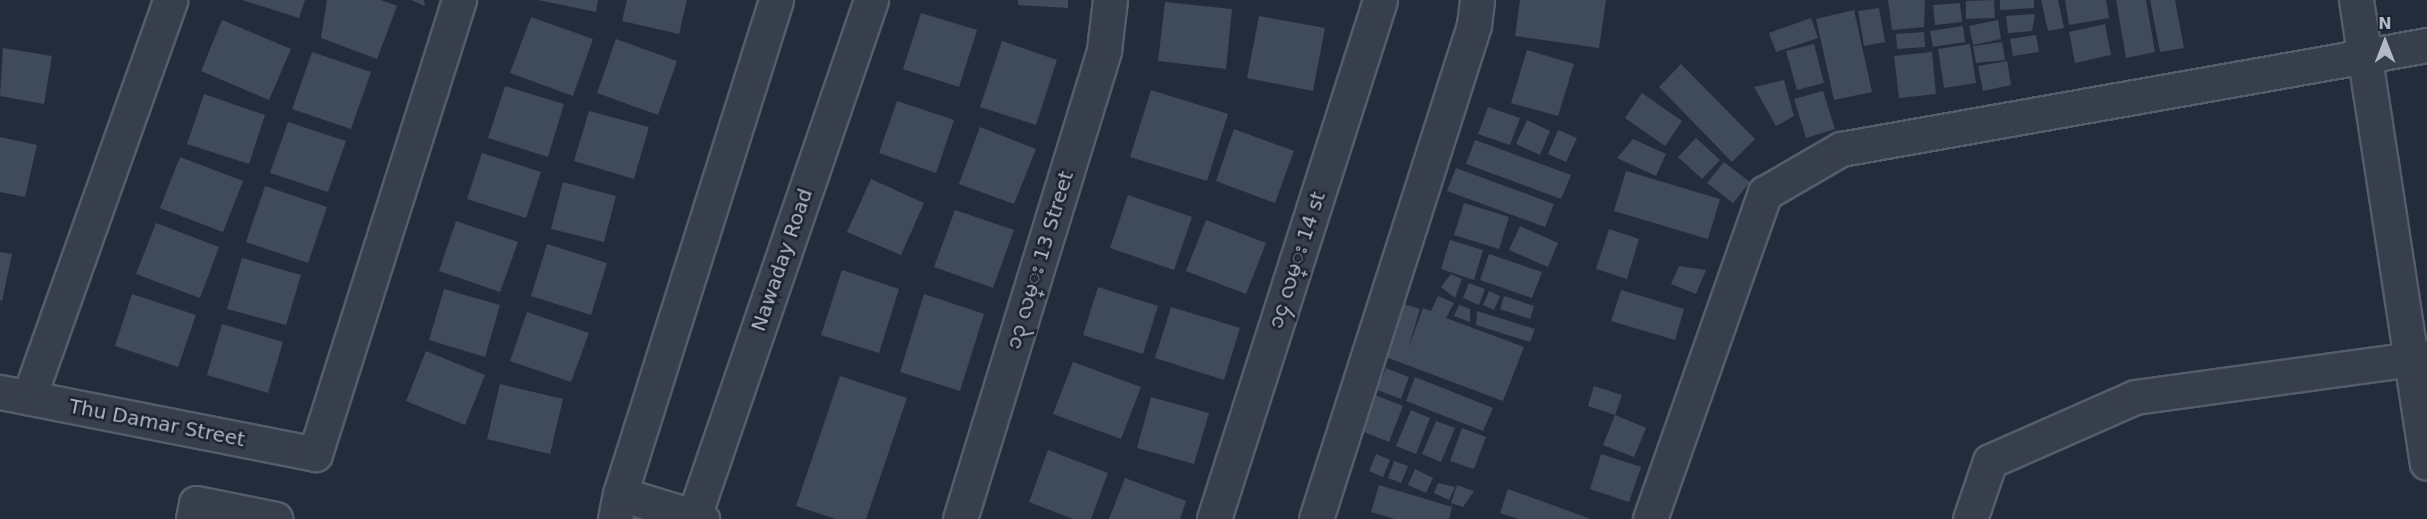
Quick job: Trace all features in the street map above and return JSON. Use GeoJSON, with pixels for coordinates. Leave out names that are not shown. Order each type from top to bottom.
{"type":"FeatureCollection","features":[{"type":"Feature","properties":{"kind":"street"},"geometry":{"type":"LineString","coordinates":[[14,394],[170,0]]}},
{"type":"Feature","properties":{"kind":"street","name":"Thu Damar Street"},"geometry":{"type":"LineString","coordinates":[[14,394],[315,454],[459,0]]}},
{"type":"Feature","properties":{"kind":"street"},"geometry":{"type":"LineString","coordinates":[[696,518],[617,507],[776,0]]}},
{"type":"Feature","properties":{"kind":"street","name":"Nawaday Road"},"geometry":{"type":"LineString","coordinates":[[696,518],[871,0]]}},
{"type":"Feature","properties":{"kind":"street","name":"၁၃ လမ္း 13 Street"},"geometry":{"type":"LineString","coordinates":[[960,519],[1104,50],[1110,0]]}},
{"type":"Feature","properties":{"kind":"street","name":"၁၄ လမ္း 14 st"},"geometry":{"type":"LineString","coordinates":[[1214,519],[1380,0]]}},
{"type":"Feature","properties":{"kind":"street"},"geometry":{"type":"LineString","coordinates":[[1316,519],[1474,25],[1477,0]]}},
{"type":"Feature","properties":{"kind":"street"},"geometry":{"type":"LineString","coordinates":[[2356,0],[2419,359],[2427,463]]}},
{"type":"Feature","properties":{"kind":"street"},"geometry":{"type":"LineString","coordinates":[[1650,519],[1765,193],[1841,149],[2427,45]]}},
{"type":"Feature","properties":{"kind":"street"},"geometry":{"type":"LineString","coordinates":[[1970,519],[1990,461],[2135,397],[2419,359]]}},
{"type":"Feature","properties":{"kind":"street"},"geometry":{"type":"LineString","coordinates":[[193,519],[196,503],[275,519]]}},
{"type":"Feature","properties":{"kind":"building"},"geometry":{"type":"Polygon","coordinates":[[[242,0],[305,0],[299,18],[242,0]]]}},
{"type":"Feature","properties":{"kind":"building"},"geometry":{"type":"Polygon","coordinates":[[[327,0],[381,0],[397,6],[377,59],[321,38],[327,0]]]}},
{"type":"Feature","properties":{"kind":"building"},"geometry":{"type":"Polygon","coordinates":[[[411,0],[424,0],[425,6],[411,0]]]}},
{"type":"Feature","properties":{"kind":"building"},"geometry":{"type":"Polygon","coordinates":[[[538,0],[598,0],[596,12],[538,0]]]}},
{"type":"Feature","properties":{"kind":"building"},"geometry":{"type":"Polygon","coordinates":[[[627,0],[687,0],[679,34],[622,21],[627,0]]]}},
{"type":"Feature","properties":{"kind":"building"},"geometry":{"type":"Polygon","coordinates":[[[1018,0],[1068,0],[1068,8],[1018,5],[1018,0]]]}},
{"type":"Feature","properties":{"kind":"building"},"geometry":{"type":"Polygon","coordinates":[[[1520,0],[1606,0],[1599,48],[1515,36],[1520,0]]]}},
{"type":"Feature","properties":{"kind":"building"},"geometry":{"type":"Polygon","coordinates":[[[1888,0],[1925,0],[1924,27],[1892,30],[1888,0]]]}},
{"type":"Feature","properties":{"kind":"building"},"geometry":{"type":"Polygon","coordinates":[[[1994,0],[1995,18],[1966,19],[1966,1],[1994,0]]]}},
{"type":"Feature","properties":{"kind":"building"},"geometry":{"type":"Polygon","coordinates":[[[2000,0],[2034,0],[2034,8],[2000,10],[2000,0]]]}},
{"type":"Feature","properties":{"kind":"building"},"geometry":{"type":"Polygon","coordinates":[[[2041,0],[2058,0],[2064,28],[2048,31],[2041,0]]]}},
{"type":"Feature","properties":{"kind":"building"},"geometry":{"type":"Polygon","coordinates":[[[2065,0],[2106,0],[2109,18],[2069,25],[2065,0]]]}},
{"type":"Feature","properties":{"kind":"building"},"geometry":{"type":"Polygon","coordinates":[[[2116,0],[2146,0],[2155,52],[2126,58],[2116,0]]]}},
{"type":"Feature","properties":{"kind":"building"},"geometry":{"type":"Polygon","coordinates":[[[2150,0],[2175,0],[2184,48],[2160,52],[2150,0]]]}},
{"type":"Feature","properties":{"kind":"building"},"geometry":{"type":"Polygon","coordinates":[[[1165,2],[1232,9],[1226,69],[1158,61],[1165,2]]]}},
{"type":"Feature","properties":{"kind":"building"},"geometry":{"type":"Polygon","coordinates":[[[1960,3],[1962,22],[1935,25],[1933,5],[1960,3]]]}},
{"type":"Feature","properties":{"kind":"building"},"geometry":{"type":"Polygon","coordinates":[[[1879,8],[1885,42],[1864,46],[1858,11],[1879,8]]]}},
{"type":"Feature","properties":{"kind":"building"},"geometry":{"type":"Polygon","coordinates":[[[1854,10],[1872,92],[1834,100],[1816,19],[1854,10]]]}},
{"type":"Feature","properties":{"kind":"building"},"geometry":{"type":"Polygon","coordinates":[[[921,13],[977,30],[959,87],[903,69],[921,13]]]}},
{"type":"Feature","properties":{"kind":"building"},"geometry":{"type":"Polygon","coordinates":[[[2035,14],[2032,31],[2008,33],[2006,16],[2035,14]]]}},
{"type":"Feature","properties":{"kind":"building"},"geometry":{"type":"Polygon","coordinates":[[[1259,16],[1325,28],[1313,91],[1247,78],[1259,16]]]}},
{"type":"Feature","properties":{"kind":"building"},"geometry":{"type":"Polygon","coordinates":[[[531,17],[593,39],[573,96],[510,73],[531,17]]]}},
{"type":"Feature","properties":{"kind":"building"},"geometry":{"type":"Polygon","coordinates":[[[1811,18],[1818,38],[1776,52],[1769,33],[1811,18]]]}},
{"type":"Feature","properties":{"kind":"building"},"geometry":{"type":"Polygon","coordinates":[[[222,20],[291,49],[269,100],[201,71],[222,20]]]}},
{"type":"Feature","properties":{"kind":"building"},"geometry":{"type":"Polygon","coordinates":[[[1998,20],[2001,39],[1973,45],[1969,26],[1998,20]]]}},
{"type":"Feature","properties":{"kind":"building"},"geometry":{"type":"Polygon","coordinates":[[[2105,24],[2111,55],[2075,63],[2069,32],[2105,24]]]}},
{"type":"Feature","properties":{"kind":"building"},"geometry":{"type":"Polygon","coordinates":[[[1963,26],[1965,42],[1933,47],[1930,31],[1963,26]]]}},
{"type":"Feature","properties":{"kind":"building"},"geometry":{"type":"Polygon","coordinates":[[[1924,32],[1925,47],[1897,49],[1896,34],[1924,32]]]}},
{"type":"Feature","properties":{"kind":"building"},"geometry":{"type":"Polygon","coordinates":[[[2036,35],[2039,52],[2013,56],[2010,39],[2036,35]]]}},
{"type":"Feature","properties":{"kind":"building"},"geometry":{"type":"Polygon","coordinates":[[[616,39],[677,61],[658,115],[597,93],[616,39]]]}},
{"type":"Feature","properties":{"kind":"building"},"geometry":{"type":"Polygon","coordinates":[[[1002,41],[1057,60],[1036,125],[980,107],[1002,41]]]}},
{"type":"Feature","properties":{"kind":"building"},"geometry":{"type":"Polygon","coordinates":[[[2002,42],[2005,60],[1976,63],[1973,46],[2002,42]]]}},
{"type":"Feature","properties":{"kind":"building"},"geometry":{"type":"Polygon","coordinates":[[[1814,44],[1824,83],[1797,90],[1786,51],[1814,44]]]}},
{"type":"Feature","properties":{"kind":"building"},"geometry":{"type":"Polygon","coordinates":[[[1970,44],[1976,83],[1944,88],[1938,49],[1970,44]]]}},
{"type":"Feature","properties":{"kind":"building"},"geometry":{"type":"Polygon","coordinates":[[[3,48],[52,56],[44,104],[0,96],[3,48]]]}},
{"type":"Feature","properties":{"kind":"building"},"geometry":{"type":"Polygon","coordinates":[[[1527,50],[1574,64],[1558,116],[1511,103],[1527,50]]]}},
{"type":"Feature","properties":{"kind":"building"},"geometry":{"type":"Polygon","coordinates":[[[312,52],[371,72],[351,129],[292,109],[312,52]]]}},
{"type":"Feature","properties":{"kind":"building"},"geometry":{"type":"Polygon","coordinates":[[[1932,52],[1936,94],[1899,98],[1894,56],[1932,52]]]}},
{"type":"Feature","properties":{"kind":"building"},"geometry":{"type":"Polygon","coordinates":[[[2007,61],[2011,85],[1983,91],[1978,66],[2007,61]]]}},
{"type":"Feature","properties":{"kind":"building"},"geometry":{"type":"Polygon","coordinates":[[[1681,64],[1755,139],[1732,162],[1659,87],[1681,64]]]}},
{"type":"Feature","properties":{"kind":"building"},"geometry":{"type":"Polygon","coordinates":[[[1784,80],[1794,116],[1776,126],[1754,87],[1784,80]]]}},
{"type":"Feature","properties":{"kind":"building"},"geometry":{"type":"Polygon","coordinates":[[[505,86],[564,104],[548,157],[488,138],[505,86]]]}},
{"type":"Feature","properties":{"kind":"building"},"geometry":{"type":"Polygon","coordinates":[[[1151,90],[1228,114],[1207,181],[1130,157],[1151,90]]]}},
{"type":"Feature","properties":{"kind":"building"},"geometry":{"type":"Polygon","coordinates":[[[1823,91],[1835,129],[1806,138],[1794,99],[1823,91]]]}},
{"type":"Feature","properties":{"kind":"building"},"geometry":{"type":"Polygon","coordinates":[[[1642,93],[1682,121],[1665,146],[1625,118],[1642,93]]]}},
{"type":"Feature","properties":{"kind":"building"},"geometry":{"type":"Polygon","coordinates":[[[204,94],[265,115],[249,164],[187,144],[204,94]]]}},
{"type":"Feature","properties":{"kind":"building"},"geometry":{"type":"Polygon","coordinates":[[[897,101],[954,120],[936,173],[879,153],[897,101]]]}},
{"type":"Feature","properties":{"kind":"building"},"geometry":{"type":"Polygon","coordinates":[[[1488,107],[1520,118],[1510,145],[1478,134],[1488,107]]]}},
{"type":"Feature","properties":{"kind":"building"},"geometry":{"type":"Polygon","coordinates":[[[589,111],[649,127],[634,179],[574,161],[589,111]]]}},
{"type":"Feature","properties":{"kind":"building"},"geometry":{"type":"Polygon","coordinates":[[[1527,120],[1550,131],[1540,155],[1516,144],[1527,120]]]}},
{"type":"Feature","properties":{"kind":"building"},"geometry":{"type":"Polygon","coordinates":[[[288,122],[346,141],[328,192],[270,173],[288,122]]]}},
{"type":"Feature","properties":{"kind":"building"},"geometry":{"type":"Polygon","coordinates":[[[980,127],[1036,149],[1014,204],[959,184],[980,127]]]}},
{"type":"Feature","properties":{"kind":"building"},"geometry":{"type":"Polygon","coordinates":[[[1234,129],[1294,151],[1275,203],[1216,181],[1234,129]]]}},
{"type":"Feature","properties":{"kind":"building"},"geometry":{"type":"Polygon","coordinates":[[[1558,130],[1577,138],[1566,162],[1548,154],[1558,130]]]}},
{"type":"Feature","properties":{"kind":"building"},"geometry":{"type":"Polygon","coordinates":[[[0,137],[37,145],[25,197],[0,192],[0,137]]]}},
{"type":"Feature","properties":{"kind":"building"},"geometry":{"type":"Polygon","coordinates":[[[1696,138],[1720,160],[1702,179],[1678,157],[1696,138]]]}},
{"type":"Feature","properties":{"kind":"building"},"geometry":{"type":"Polygon","coordinates":[[[1633,139],[1666,154],[1656,176],[1617,158],[1633,139]]]}},
{"type":"Feature","properties":{"kind":"building"},"geometry":{"type":"Polygon","coordinates":[[[1475,140],[1571,175],[1561,199],[1466,164],[1475,140]]]}},
{"type":"Feature","properties":{"kind":"building"},"geometry":{"type":"Polygon","coordinates":[[[482,153],[541,172],[526,218],[467,199],[482,153]]]}},
{"type":"Feature","properties":{"kind":"building"},"geometry":{"type":"Polygon","coordinates":[[[180,157],[243,181],[223,232],[160,208],[180,157]]]}},
{"type":"Feature","properties":{"kind":"building"},"geometry":{"type":"Polygon","coordinates":[[[1724,162],[1750,182],[1733,203],[1707,183],[1724,162]]]}},
{"type":"Feature","properties":{"kind":"building"},"geometry":{"type":"Polygon","coordinates":[[[1456,168],[1554,204],[1545,227],[1447,191],[1456,168]]]}},
{"type":"Feature","properties":{"kind":"building"},"geometry":{"type":"Polygon","coordinates":[[[1626,171],[1720,199],[1708,239],[1614,211],[1626,171]]]}},
{"type":"Feature","properties":{"kind":"building"},"geometry":{"type":"Polygon","coordinates":[[[871,179],[924,203],[901,255],[847,232],[871,179]]]}},
{"type":"Feature","properties":{"kind":"building"},"geometry":{"type":"Polygon","coordinates":[[[563,182],[616,196],[604,242],[551,229],[563,182]]]}},
{"type":"Feature","properties":{"kind":"building"},"geometry":{"type":"Polygon","coordinates":[[[265,186],[327,207],[308,263],[246,242],[265,186]]]}},
{"type":"Feature","properties":{"kind":"building"},"geometry":{"type":"Polygon","coordinates":[[[1128,195],[1192,217],[1174,270],[1110,248],[1128,195]]]}},
{"type":"Feature","properties":{"kind":"building"},"geometry":{"type":"Polygon","coordinates":[[[1464,203],[1509,217],[1499,249],[1454,235],[1464,203]]]}},
{"type":"Feature","properties":{"kind":"building"},"geometry":{"type":"Polygon","coordinates":[[[955,210],[1014,230],[993,288],[934,267],[955,210]]]}},
{"type":"Feature","properties":{"kind":"building"},"geometry":{"type":"Polygon","coordinates":[[[1206,220],[1266,243],[1246,294],[1186,271],[1206,220]]]}},
{"type":"Feature","properties":{"kind":"building"},"geometry":{"type":"Polygon","coordinates":[[[456,221],[518,242],[500,292],[439,271],[456,221]]]}},
{"type":"Feature","properties":{"kind":"building"},"geometry":{"type":"Polygon","coordinates":[[[156,223],[219,247],[200,298],[136,274],[156,223]]]}},
{"type":"Feature","properties":{"kind":"building"},"geometry":{"type":"Polygon","coordinates":[[[1520,226],[1558,243],[1548,267],[1509,250],[1520,226]]]}},
{"type":"Feature","properties":{"kind":"building"},"geometry":{"type":"Polygon","coordinates":[[[1609,229],[1639,239],[1627,279],[1596,269],[1609,229]]]}},
{"type":"Feature","properties":{"kind":"building"},"geometry":{"type":"Polygon","coordinates":[[[1450,240],[1483,250],[1474,280],[1441,269],[1450,240]]]}},
{"type":"Feature","properties":{"kind":"building"},"geometry":{"type":"Polygon","coordinates":[[[547,244],[607,263],[591,315],[531,296],[547,244]]]}},
{"type":"Feature","properties":{"kind":"building"},"geometry":{"type":"Polygon","coordinates":[[[0,252],[12,254],[2,301],[0,300],[0,252]]]}},
{"type":"Feature","properties":{"kind":"building"},"geometry":{"type":"Polygon","coordinates":[[[1489,254],[1542,272],[1532,298],[1480,280],[1489,254]]]}},
{"type":"Feature","properties":{"kind":"building"},"geometry":{"type":"Polygon","coordinates":[[[242,258],[301,275],[286,325],[227,309],[242,258]]]}},
{"type":"Feature","properties":{"kind":"building"},"geometry":{"type":"Polygon","coordinates":[[[1679,266],[1706,270],[1696,294],[1671,284],[1679,266]]]}},
{"type":"Feature","properties":{"kind":"building"},"geometry":{"type":"Polygon","coordinates":[[[842,270],[899,289],[879,353],[821,335],[842,270]]]}},
{"type":"Feature","properties":{"kind":"building"},"geometry":{"type":"Polygon","coordinates":[[[1451,274],[1462,279],[1455,298],[1441,287],[1451,274]]]}},
{"type":"Feature","properties":{"kind":"building"},"geometry":{"type":"Polygon","coordinates":[[[1469,283],[1485,289],[1479,305],[1463,298],[1469,283]]]}},
{"type":"Feature","properties":{"kind":"building"},"geometry":{"type":"Polygon","coordinates":[[[1098,287],[1158,306],[1143,354],[1083,335],[1098,287]]]}},
{"type":"Feature","properties":{"kind":"building"},"geometry":{"type":"Polygon","coordinates":[[[444,289],[500,305],[485,357],[429,340],[444,289]]]}},
{"type":"Feature","properties":{"kind":"building"},"geometry":{"type":"Polygon","coordinates":[[[1621,290],[1684,309],[1675,340],[1611,321],[1621,290]]]}},
{"type":"Feature","properties":{"kind":"building"},"geometry":{"type":"Polygon","coordinates":[[[1489,291],[1500,296],[1494,310],[1483,305],[1489,291]]]}},
{"type":"Feature","properties":{"kind":"building"},"geometry":{"type":"Polygon","coordinates":[[[132,294],[196,315],[178,367],[115,346],[132,294]]]}},
{"type":"Feature","properties":{"kind":"building"},"geometry":{"type":"Polygon","coordinates":[[[924,294],[984,314],[960,391],[900,372],[924,294]]]}},
{"type":"Feature","properties":{"kind":"building"},"geometry":{"type":"Polygon","coordinates":[[[1438,296],[1454,303],[1446,318],[1524,347],[1503,401],[1383,356],[1401,303],[1420,309],[1408,349],[1423,308],[1431,311],[1438,296]]]}},
{"type":"Feature","properties":{"kind":"building"},"geometry":{"type":"Polygon","coordinates":[[[1504,296],[1534,306],[1530,319],[1500,309],[1504,296]]]}},
{"type":"Feature","properties":{"kind":"building"},"geometry":{"type":"Polygon","coordinates":[[[1459,305],[1470,309],[1470,322],[1454,316],[1459,305]]]}},
{"type":"Feature","properties":{"kind":"building"},"geometry":{"type":"Polygon","coordinates":[[[1171,307],[1240,328],[1224,380],[1155,358],[1171,307]]]}},
{"type":"Feature","properties":{"kind":"building"},"geometry":{"type":"Polygon","coordinates":[[[1477,311],[1535,329],[1530,342],[1476,325],[1477,311]]]}},
{"type":"Feature","properties":{"kind":"building"},"geometry":{"type":"Polygon","coordinates":[[[527,312],[589,333],[571,382],[510,361],[527,312]]]}},
{"type":"Feature","properties":{"kind":"building"},"geometry":{"type":"Polygon","coordinates":[[[222,324],[283,342],[268,393],[207,375],[222,324]]]}},
{"type":"Feature","properties":{"kind":"building"},"geometry":{"type":"Polygon","coordinates":[[[426,351],[485,375],[465,425],[406,401],[426,351]]]}},
{"type":"Feature","properties":{"kind":"building"},"geometry":{"type":"Polygon","coordinates":[[[1073,362],[1141,387],[1121,439],[1053,414],[1073,362]]]}},
{"type":"Feature","properties":{"kind":"building"},"geometry":{"type":"Polygon","coordinates":[[[1386,368],[1409,377],[1401,399],[1377,390],[1386,368]]]}},
{"type":"Feature","properties":{"kind":"building"},"geometry":{"type":"Polygon","coordinates":[[[840,376],[907,398],[866,519],[836,519],[796,506],[840,376]]]}},
{"type":"Feature","properties":{"kind":"building"},"geometry":{"type":"Polygon","coordinates":[[[1415,377],[1493,408],[1483,431],[1406,401],[1415,377]]]}},
{"type":"Feature","properties":{"kind":"building"},"geometry":{"type":"Polygon","coordinates":[[[500,384],[563,399],[550,454],[487,439],[500,384]]]}},
{"type":"Feature","properties":{"kind":"building"},"geometry":{"type":"Polygon","coordinates":[[[1594,386],[1622,395],[1615,415],[1588,406],[1594,386]]]}},
{"type":"Feature","properties":{"kind":"building"},"geometry":{"type":"Polygon","coordinates":[[[1375,395],[1403,406],[1389,442],[1361,431],[1375,395]]]}},
{"type":"Feature","properties":{"kind":"building"},"geometry":{"type":"Polygon","coordinates":[[[1151,397],[1209,413],[1194,464],[1137,448],[1151,397]]]}},
{"type":"Feature","properties":{"kind":"building"},"geometry":{"type":"Polygon","coordinates":[[[1411,410],[1430,418],[1416,454],[1396,446],[1411,410]]]}},
{"type":"Feature","properties":{"kind":"building"},"geometry":{"type":"Polygon","coordinates":[[[1615,415],[1646,428],[1634,457],[1603,445],[1615,415]]]}},
{"type":"Feature","properties":{"kind":"building"},"geometry":{"type":"Polygon","coordinates":[[[1436,421],[1455,428],[1441,462],[1422,454],[1436,421]]]}},
{"type":"Feature","properties":{"kind":"building"},"geometry":{"type":"Polygon","coordinates":[[[1462,428],[1486,437],[1474,469],[1450,461],[1462,428]]]}},
{"type":"Feature","properties":{"kind":"building"},"geometry":{"type":"Polygon","coordinates":[[[1048,450],[1108,473],[1091,519],[1073,519],[1029,502],[1048,450]]]}},
{"type":"Feature","properties":{"kind":"building"},"geometry":{"type":"Polygon","coordinates":[[[1376,454],[1390,460],[1383,477],[1369,471],[1376,454]]]}},
{"type":"Feature","properties":{"kind":"building"},"geometry":{"type":"Polygon","coordinates":[[[1601,454],[1641,467],[1629,502],[1590,489],[1601,454]]]}},
{"type":"Feature","properties":{"kind":"building"},"geometry":{"type":"Polygon","coordinates":[[[1394,461],[1408,466],[1401,483],[1388,478],[1394,461]]]}},
{"type":"Feature","properties":{"kind":"building"},"geometry":{"type":"Polygon","coordinates":[[[1415,469],[1433,478],[1426,493],[1408,485],[1415,469]]]}},
{"type":"Feature","properties":{"kind":"building"},"geometry":{"type":"Polygon","coordinates":[[[1125,478],[1186,501],[1180,519],[1109,519],[1125,478]]]}},
{"type":"Feature","properties":{"kind":"building"},"geometry":{"type":"Polygon","coordinates":[[[1438,483],[1455,487],[1449,500],[1434,493],[1438,483]]]}},
{"type":"Feature","properties":{"kind":"building"},"geometry":{"type":"Polygon","coordinates":[[[1379,485],[1452,507],[1449,519],[1395,519],[1371,512],[1379,485]]]}},
{"type":"Feature","properties":{"kind":"building"},"geometry":{"type":"Polygon","coordinates":[[[1457,485],[1474,491],[1463,507],[1451,503],[1457,485]]]}},
{"type":"Feature","properties":{"kind":"building"},"geometry":{"type":"Polygon","coordinates":[[[1508,489],[1591,519],[1518,519],[1500,513],[1508,489]]]}}]}
